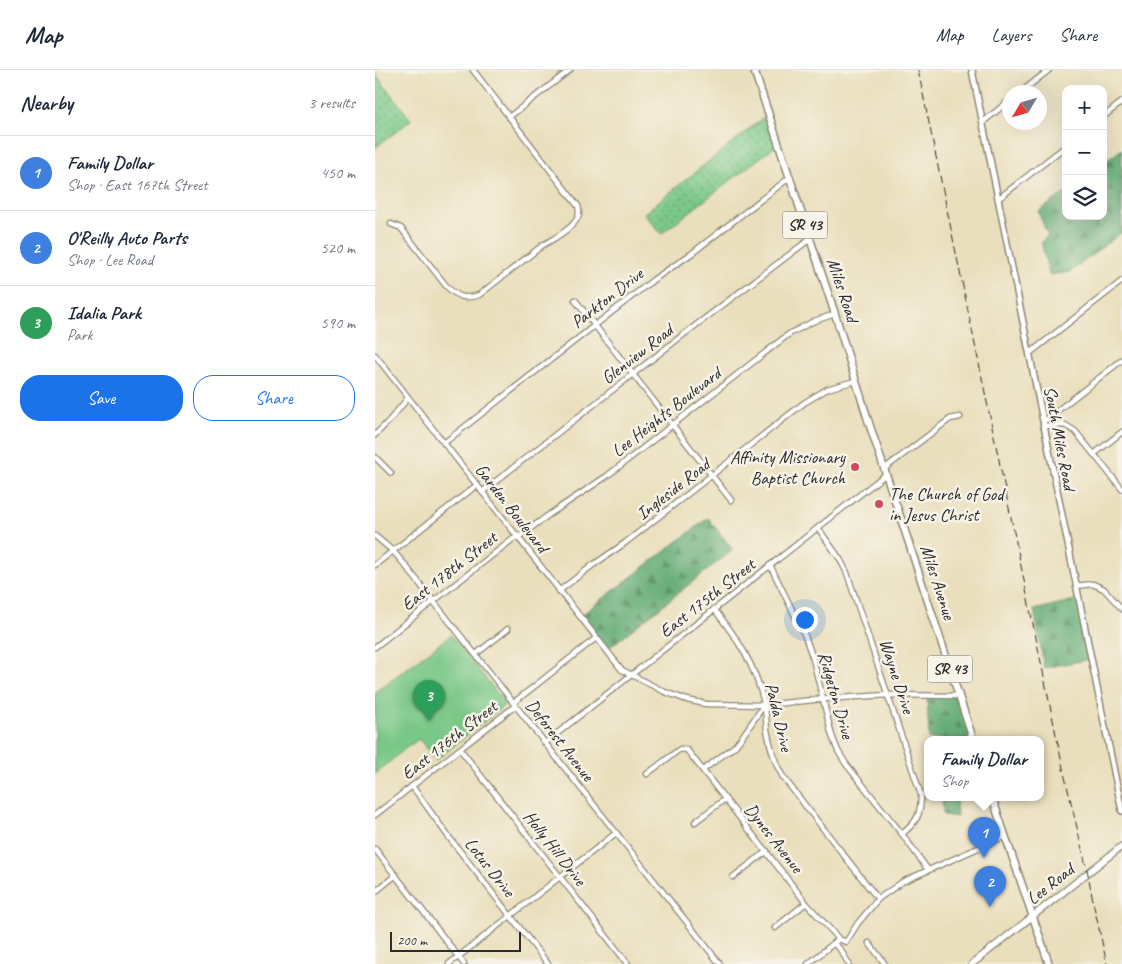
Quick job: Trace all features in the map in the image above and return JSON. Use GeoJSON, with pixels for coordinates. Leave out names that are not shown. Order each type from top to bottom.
{"type":"FeatureCollection","features":[{"type":"Feature","properties":{"kind":"main road","name":"Miles Road"},"geometry":{"type":"LineString","coordinates":[[754,70],[864,406]]}},
{"type":"Feature","properties":{"kind":"main road","name":"Miles Avenue"},"geometry":{"type":"LineString","coordinates":[[864,406],[972,736]]}},
{"type":"Feature","properties":{"kind":"main road"},"geometry":{"type":"LineString","coordinates":[[993,801],[1049,964]]}},
{"type":"Feature","properties":{"kind":"main road","name":"Lee Road"},"geometry":{"type":"LineString","coordinates":[[972,964],[1122,846]]}},
{"type":"Feature","properties":{"kind":"street"},"geometry":{"type":"LineString","coordinates":[[391,224],[401,228],[454,294],[470,298],[479,295],[543,245],[574,224],[578,219],[578,206],[473,70]]}},
{"type":"Feature","properties":{"kind":"street"},"geometry":{"type":"LineString","coordinates":[[509,117],[570,70]]}},
{"type":"Feature","properties":{"kind":"street","name":"South Miles Road"},"geometry":{"type":"LineString","coordinates":[[972,70],[1122,811]]}},
{"type":"Feature","properties":{"kind":"street"},"geometry":{"type":"LineString","coordinates":[[1030,85],[1049,70]]}},
{"type":"Feature","properties":{"kind":"street"},"geometry":{"type":"LineString","coordinates":[[1107,114],[1122,102]]}},
{"type":"Feature","properties":{"kind":"street"},"geometry":{"type":"LineString","coordinates":[[983,122],[1002,107]]}},
{"type":"Feature","properties":{"kind":"street"},"geometry":{"type":"LineString","coordinates":[[998,199],[1062,149]]}},
{"type":"Feature","properties":{"kind":"street","name":"Parkton Drive"},"geometry":{"type":"LineString","coordinates":[[444,443],[653,280],[691,254],[789,178]]}},
{"type":"Feature","properties":{"kind":"street","name":"Glenview Road"},"geometry":{"type":"LineString","coordinates":[[482,492],[810,239]]}},
{"type":"Feature","properties":{"kind":"street"},"geometry":{"type":"LineString","coordinates":[[1030,354],[1122,281]]}},
{"type":"Feature","properties":{"kind":"street"},"geometry":{"type":"LineString","coordinates":[[575,300],[731,500]]}},
{"type":"Feature","properties":{"kind":"street","name":"Lee Heights Boulevard"},"geometry":{"type":"LineString","coordinates":[[517,537],[607,476],[789,334],[813,321],[835,314]]}},
{"type":"Feature","properties":{"kind":"street","name":"Garden Boulevard"},"geometry":{"type":"LineString","coordinates":[[375,356],[622,670],[677,697],[706,704],[764,705],[889,695],[958,696]]}},
{"type":"Feature","properties":{"kind":"street"},"geometry":{"type":"LineString","coordinates":[[1043,424],[1122,360]]}},
{"type":"Feature","properties":{"kind":"street","name":"Ingleside Road"},"geometry":{"type":"LineString","coordinates":[[559,591],[712,476],[804,403],[827,389],[855,381]]}},
{"type":"Feature","properties":{"kind":"street"},"geometry":{"type":"LineString","coordinates":[[375,435],[408,398]]}},
{"type":"Feature","properties":{"kind":"street","name":"East 175th Street"},"geometry":{"type":"LineString","coordinates":[[545,743],[818,528],[931,433],[950,419],[960,417]]}},
{"type":"Feature","properties":{"kind":"street"},"geometry":{"type":"LineString","coordinates":[[1043,424],[1065,425],[1075,431],[1122,489]]}},
{"type":"Feature","properties":{"kind":"street"},"geometry":{"type":"LineString","coordinates":[[1094,454],[1122,432]]}},
{"type":"Feature","properties":{"kind":"street"},"geometry":{"type":"LineString","coordinates":[[375,457],[391,473]]}},
{"type":"Feature","properties":{"kind":"street"},"geometry":{"type":"LineString","coordinates":[[375,565],[477,485]]}},
{"type":"Feature","properties":{"kind":"street","name":"Wayne Drive"},"geometry":{"type":"LineString","coordinates":[[818,528],[840,559],[847,573],[921,795],[921,807],[918,816],[913,825],[902,834]]}},
{"type":"Feature","properties":{"kind":"street","name":"Deforest Avenue"},"geometry":{"type":"LineString","coordinates":[[375,536],[393,551],[405,565],[719,964]]}},
{"type":"Feature","properties":{"kind":"street","name":"East 178th Street"},"geometry":{"type":"LineString","coordinates":[[375,647],[433,600],[517,537]]}},
{"type":"Feature","properties":{"kind":"street","name":"Ridgeton Drive"},"geometry":{"type":"LineString","coordinates":[[770,565],[805,636],[832,736],[839,751],[846,764],[928,870]]}},
{"type":"Feature","properties":{"kind":"street"},"geometry":{"type":"LineString","coordinates":[[1076,586],[1093,584],[1105,589],[1122,609]]}},
{"type":"Feature","properties":{"kind":"street","name":"Palda Drive"},"geometry":{"type":"LineString","coordinates":[[714,609],[743,648],[755,675],[764,705],[767,730],[775,764],[783,777],[878,898]]}},
{"type":"Feature","properties":{"kind":"street"},"geometry":{"type":"LineString","coordinates":[[476,654],[508,629]]}},
{"type":"Feature","properties":{"kind":"street","name":"East 176th Street"},"geometry":{"type":"LineString","coordinates":[[375,815],[460,749],[596,638]]}},
{"type":"Feature","properties":{"kind":"street"},"geometry":{"type":"LineString","coordinates":[[703,770],[735,746],[764,705]]}},
{"type":"Feature","properties":{"kind":"street","name":"Holly Hill Drive"},"geometry":{"type":"LineString","coordinates":[[460,749],[628,964]]}},
{"type":"Feature","properties":{"kind":"street","name":"Dynes Avenue"},"geometry":{"type":"LineString","coordinates":[[647,774],[680,750],[687,750],[806,903],[839,939],[846,942],[857,923],[878,898]]}},
{"type":"Feature","properties":{"kind":"street","name":"Lotus Drive"},"geometry":{"type":"LineString","coordinates":[[412,786],[448,836],[549,964]]}},
{"type":"Feature","properties":{"kind":"street"},"geometry":{"type":"LineString","coordinates":[[695,822],[725,798]]}},
{"type":"Feature","properties":{"kind":"street"},"geometry":{"type":"LineString","coordinates":[[449,964],[616,833]]}},
{"type":"Feature","properties":{"kind":"street"},"geometry":{"type":"LineString","coordinates":[[878,898],[902,882],[1005,836]]}},
{"type":"Feature","properties":{"kind":"street"},"geometry":{"type":"LineString","coordinates":[[375,848],[465,964]]}},
{"type":"Feature","properties":{"kind":"street"},"geometry":{"type":"LineString","coordinates":[[733,877],[767,851]]}},
{"type":"Feature","properties":{"kind":"street"},"geometry":{"type":"LineString","coordinates":[[375,892],[396,875]]}},
{"type":"Feature","properties":{"kind":"street"},"geometry":{"type":"LineString","coordinates":[[775,928],[806,903]]}},
{"type":"Feature","properties":{"kind":"street"},"geometry":{"type":"LineString","coordinates":[[808,964],[839,939]]}},
{"type":"Feature","properties":{"kind":"street"},"geometry":{"type":"LineString","coordinates":[[869,943],[885,964]]}},
{"type":"Feature","properties":{"kind":"street"},"geometry":{"type":"LineString","coordinates":[[834,944],[840,949],[849,964]]}},
{"type":"Feature","properties":{"kind":"green space"},"geometry":{"type":"Polygon","coordinates":[[[375,73],[411,120],[375,148],[375,73]]]}},
{"type":"Feature","properties":{"kind":"green space"},"geometry":{"type":"Polygon","coordinates":[[[768,114],[778,144],[661,234],[644,213],[768,114]]]}},
{"type":"Feature","properties":{"kind":"green space"},"geometry":{"type":"Polygon","coordinates":[[[1122,149],[1122,232],[1070,272],[1049,275],[1041,242],[1048,236],[1038,212],[1062,195],[1062,220],[1107,220],[1107,160],[1122,149]]]}},
{"type":"Feature","properties":{"kind":"green space"},"geometry":{"type":"Polygon","coordinates":[[[708,518],[733,550],[606,650],[579,617],[708,518]]]}},
{"type":"Feature","properties":{"kind":"green space"},"geometry":{"type":"Polygon","coordinates":[[[1078,599],[1091,659],[1044,668],[1034,610],[1078,599]]]}},
{"type":"Feature","properties":{"kind":"green space"},"geometry":{"type":"Polygon","coordinates":[[[451,635],[506,704],[436,760],[419,739],[375,774],[375,692],[451,635]]]}},
{"type":"Feature","properties":{"kind":"green space"},"geometry":{"type":"Polygon","coordinates":[[[927,695],[958,696],[972,736],[929,736],[927,695]]]}},
{"type":"Feature","properties":{"kind":"green space"},"geometry":{"type":"Polygon","coordinates":[[[942,801],[956,801],[957,817],[943,815],[942,801]]]}},
{"type":"Feature","properties":{"kind":"railway"},"geometry":{"type":"LineString","coordinates":[[918,70],[1064,773],[1107,964]]}},
{"type":"Feature","properties":{"kind":"place","name":"Affinity Missionary Baptist Church"},"geometry":{"type":"Point","coordinates":[855,467]}},
{"type":"Feature","properties":{"kind":"place","name":"The Church of God in Jesus Christ"},"geometry":{"type":"Point","coordinates":[879,504]}},
{"type":"Feature","properties":{"kind":"place","name":"Idalia Park"},"geometry":{"type":"Point","coordinates":[429,721]}},
{"type":"Feature","properties":{"kind":"place","name":"Family Dollar"},"geometry":{"type":"Point","coordinates":[984,858]}},
{"type":"Feature","properties":{"kind":"place","name":"O'Reilly Auto Parts"},"geometry":{"type":"Point","coordinates":[990,907]}}]}
